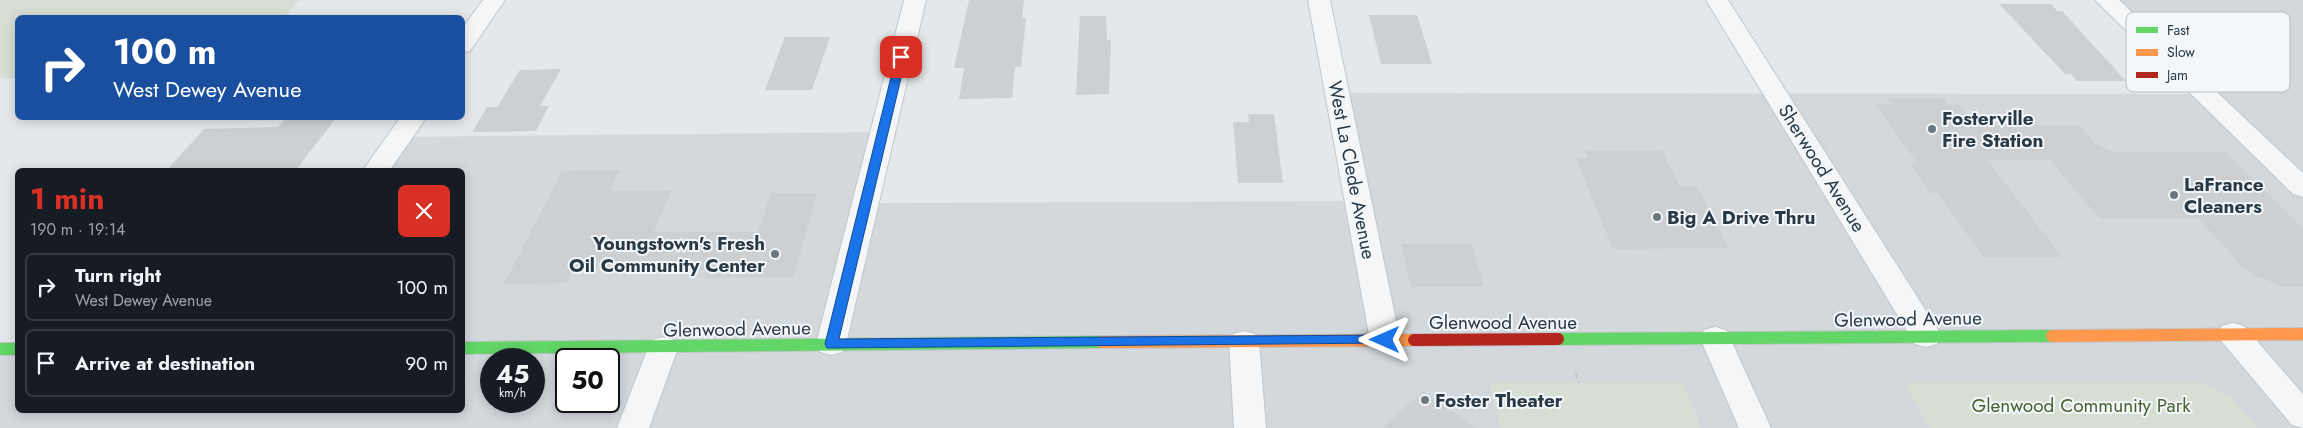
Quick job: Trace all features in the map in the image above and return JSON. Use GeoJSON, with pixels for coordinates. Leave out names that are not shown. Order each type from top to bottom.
{"type":"FeatureCollection","features":[{"type":"Feature","properties":{"kind":"main road","name":"Glenwood Avenue"},"geometry":{"type":"LineString","coordinates":[[465,348],[663,348],[831,344],[2303,334]]}},
{"type":"Feature","properties":{"kind":"main road"},"geometry":{"type":"LineString","coordinates":[[0,349],[15,349]]}},
{"type":"Feature","properties":{"kind":"street"},"geometry":{"type":"LineString","coordinates":[[465,42],[494,0]]}},
{"type":"Feature","properties":{"kind":"street"},"geometry":{"type":"LineString","coordinates":[[831,344],[914,0]]}},
{"type":"Feature","properties":{"kind":"street","name":"West La Clede Avenue"},"geometry":{"type":"LineString","coordinates":[[1319,0],[1385,340]]}},
{"type":"Feature","properties":{"kind":"street","name":"Sherwood Avenue"},"geometry":{"type":"LineString","coordinates":[[1717,0],[1926,336]]}},
{"type":"Feature","properties":{"kind":"street"},"geometry":{"type":"LineString","coordinates":[[2106,0],[2126,19]]}},
{"type":"Feature","properties":{"kind":"street"},"geometry":{"type":"LineString","coordinates":[[2202,92],[2303,188]]}},
{"type":"Feature","properties":{"kind":"street"},"geometry":{"type":"LineString","coordinates":[[377,168],[412,120]]}},
{"type":"Feature","properties":{"kind":"street"},"geometry":{"type":"LineString","coordinates":[[2233,334],[2303,416]]}},
{"type":"Feature","properties":{"kind":"street"},"geometry":{"type":"LineString","coordinates":[[1716,338],[1755,428]]}},
{"type":"Feature","properties":{"kind":"street"},"geometry":{"type":"LineString","coordinates":[[1244,342],[1250,428]]}},
{"type":"Feature","properties":{"kind":"street"},"geometry":{"type":"LineString","coordinates":[[632,428],[663,348]]}},
{"type":"Feature","properties":{"kind":"path"},"geometry":{"type":"LineString","coordinates":[[1576,374],[1579,384]]}},
{"type":"Feature","properties":{"kind":"shaded area"},"geometry":{"type":"Polygon","coordinates":[[[2106,0],[2303,0],[2303,428],[0,428],[0,349],[15,349],[15,413],[465,413],[465,168],[377,168],[399,137],[883,132],[866,203],[1358,201],[1337,93],[2204,94],[2202,92],[2290,92],[2290,12],[2126,12],[2126,19],[2106,0]]]}},
{"type":"Feature","properties":{"kind":"green space"},"geometry":{"type":"Polygon","coordinates":[[[0,0],[300,0],[286,15],[15,15],[15,78],[0,78],[0,0]]]}},
{"type":"Feature","properties":{"kind":"green space"},"geometry":{"type":"Polygon","coordinates":[[[1489,383],[1684,383],[1701,428],[1500,428],[1489,383]]]}},
{"type":"Feature","properties":{"kind":"green space","name":"Glenwood Community Park"},"geometry":{"type":"Polygon","coordinates":[[[1904,383],[2204,383],[2232,397],[2257,428],[1930,428],[1904,383]]]}},
{"type":"Feature","properties":{"kind":"building"},"geometry":{"type":"Polygon","coordinates":[[[969,0],[1024,0],[1022,18],[1026,18],[1021,67],[1015,67],[1012,98],[959,99],[964,68],[954,68],[969,0]]]}},
{"type":"Feature","properties":{"kind":"building"},"geometry":{"type":"Polygon","coordinates":[[[1999,4],[2051,4],[2057,11],[2062,11],[2126,81],[2077,81],[2071,74],[2065,74],[1999,4]]]}},
{"type":"Feature","properties":{"kind":"building"},"geometry":{"type":"Polygon","coordinates":[[[1369,15],[1417,15],[1432,64],[1381,64],[1369,15]]]}},
{"type":"Feature","properties":{"kind":"building"},"geometry":{"type":"Polygon","coordinates":[[[1080,16],[1106,16],[1107,40],[1111,40],[1109,94],[1076,95],[1080,16]]]}},
{"type":"Feature","properties":{"kind":"building"},"geometry":{"type":"Polygon","coordinates":[[[785,37],[830,37],[812,90],[765,90],[785,37]]]}},
{"type":"Feature","properties":{"kind":"building"},"geometry":{"type":"Polygon","coordinates":[[[561,69],[540,106],[549,106],[536,131],[472,132],[487,107],[497,107],[520,70],[561,69]]]}},
{"type":"Feature","properties":{"kind":"building"},"geometry":{"type":"Polygon","coordinates":[[[1889,98],[1943,98],[1948,105],[1959,105],[1975,125],[2079,125],[2096,144],[2114,152],[2225,152],[2303,229],[2303,287],[2284,287],[2256,276],[2243,267],[2198,218],[2100,219],[2050,160],[1987,160],[2062,257],[1983,257],[1938,193],[1931,193],[1910,163],[1917,163],[1875,104],[1893,104],[1889,98]]]}},
{"type":"Feature","properties":{"kind":"building"},"geometry":{"type":"Polygon","coordinates":[[[1248,114],[1274,114],[1283,183],[1238,183],[1233,122],[1249,122],[1248,114]]]}},
{"type":"Feature","properties":{"kind":"building"},"geometry":{"type":"Polygon","coordinates":[[[284,120],[334,120],[298,168],[169,168],[204,129],[278,127],[284,120]]]}},
{"type":"Feature","properties":{"kind":"building","name":"Big A Drive Thru"},"geometry":{"type":"Polygon","coordinates":[[[1586,151],[1662,151],[1680,186],[1697,186],[1729,248],[1613,249],[1576,158],[1588,158],[1586,151]]]}},
{"type":"Feature","properties":{"kind":"building"},"geometry":{"type":"Polygon","coordinates":[[[620,170],[610,191],[671,191],[654,232],[758,232],[771,193],[817,193],[794,277],[704,278],[706,270],[685,270],[686,267],[574,268],[566,283],[504,284],[562,171],[620,170]]]}},
{"type":"Feature","properties":{"kind":"building"},"geometry":{"type":"Polygon","coordinates":[[[1401,244],[1472,244],[1484,286],[1411,287],[1401,244]]]}},
{"type":"Feature","properties":{"kind":"building","name":"Foster Theater"},"geometry":{"type":"Polygon","coordinates":[[[1423,391],[1477,428],[1383,428],[1423,391]]]}},
{"type":"Feature","properties":{"kind":"traffic: fast"},"geometry":{"type":"LineString","coordinates":[[1558,339],[2052,336]]}},
{"type":"Feature","properties":{"kind":"traffic: fast"},"geometry":{"type":"LineString","coordinates":[[465,348],[1102,342]]}},
{"type":"Feature","properties":{"kind":"traffic: fast"},"geometry":{"type":"LineString","coordinates":[[0,349],[15,349]]}},
{"type":"Feature","properties":{"kind":"traffic: slow"},"geometry":{"type":"LineString","coordinates":[[2052,336],[2303,334]]}},
{"type":"Feature","properties":{"kind":"traffic: slow"},"geometry":{"type":"LineString","coordinates":[[1102,342],[1414,340]]}},
{"type":"Feature","properties":{"kind":"traffic: jam"},"geometry":{"type":"LineString","coordinates":[[1414,340],[1558,339]]}},
{"type":"Feature","properties":{"kind":"place","name":"Fosterville Fire Station"},"geometry":{"type":"Point","coordinates":[1932,129]}},
{"type":"Feature","properties":{"kind":"place","name":"LaFrance Cleaners"},"geometry":{"type":"Point","coordinates":[2174,195]}},
{"type":"Feature","properties":{"kind":"place","name":"Big A Drive Thru"},"geometry":{"type":"Point","coordinates":[1657,217]}},
{"type":"Feature","properties":{"kind":"place","name":"Youngstown's Fresh Oil Community Center"},"geometry":{"type":"Point","coordinates":[775,254]}},
{"type":"Feature","properties":{"kind":"place","name":"Foster Theater"},"geometry":{"type":"Point","coordinates":[1425,400]}},
{"type":"Feature","properties":{"kind":"route"},"geometry":{"type":"LineString","coordinates":[[901,57],[831,344],[1385,340]]}}]}
